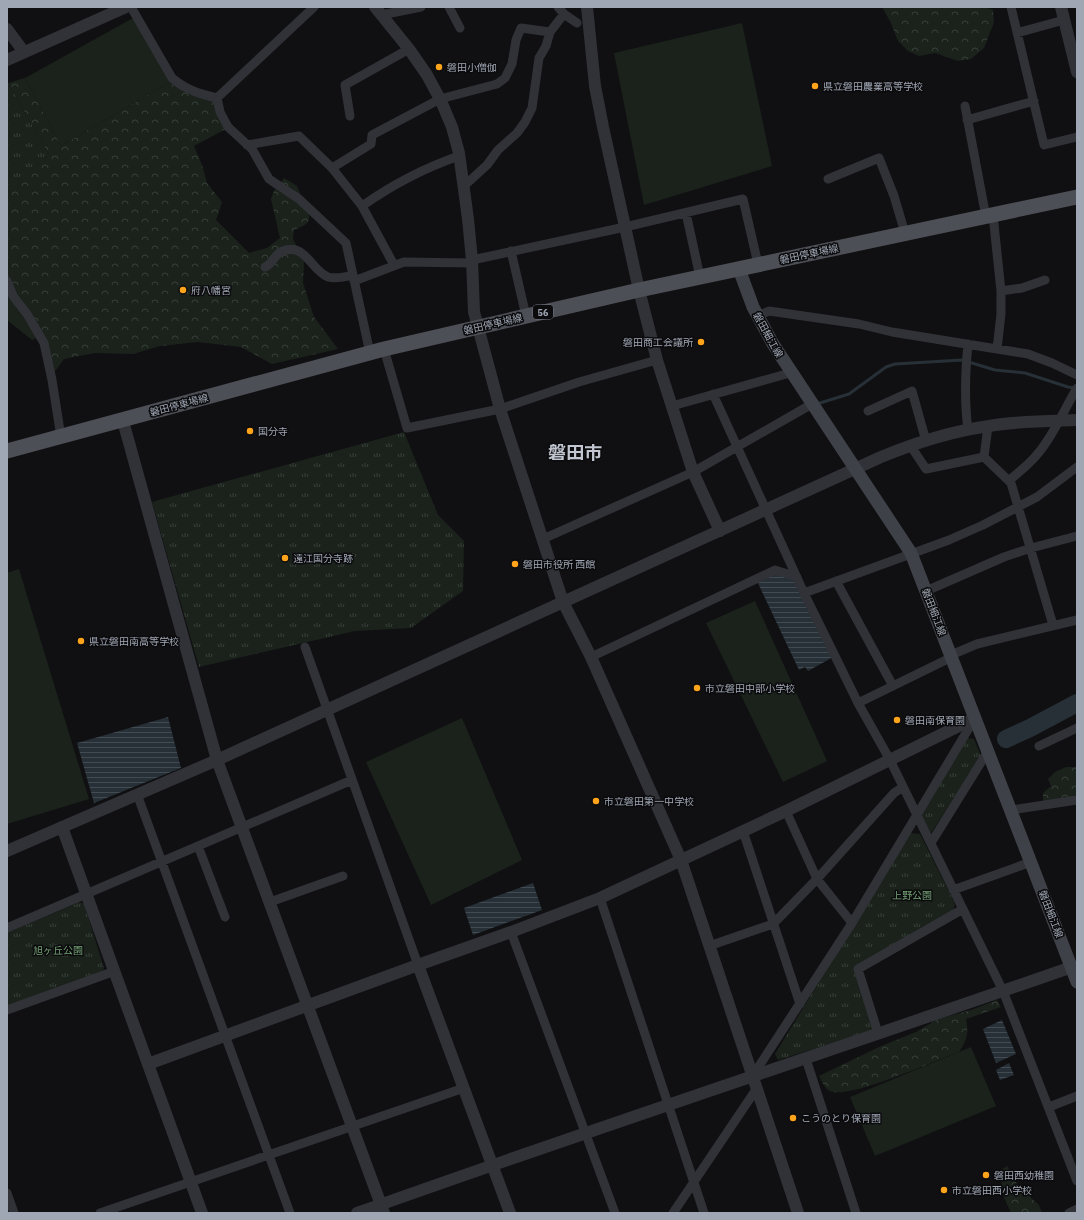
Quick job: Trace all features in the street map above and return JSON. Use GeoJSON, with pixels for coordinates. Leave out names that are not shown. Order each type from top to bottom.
{"type":"FeatureCollection","features":[{"type":"Feature","properties":{"kind":"main road","name":"磐田停車場線"},"geometry":{"type":"LineString","coordinates":[[10,448],[123,421],[377,351],[478,327],[758,264],[1077,197]]}},
{"type":"Feature","properties":{"kind":"main road","name":"磐田細江線"},"geometry":{"type":"LineString","coordinates":[[739,269],[758,316],[790,373],[856,469],[911,553],[1031,862],[1074,967],[1077,982]]}},
{"type":"Feature","properties":{"kind":"street"},"geometry":{"type":"LineString","coordinates":[[7,60],[126,7]]}},
{"type":"Feature","properties":{"kind":"street"},"geometry":{"type":"LineString","coordinates":[[131,7],[172,78],[180,85],[196,93],[217,98]]}},
{"type":"Feature","properties":{"kind":"street"},"geometry":{"type":"LineString","coordinates":[[217,98],[314,7]]}},
{"type":"Feature","properties":{"kind":"street"},"geometry":{"type":"LineString","coordinates":[[378,11],[421,7]]}},
{"type":"Feature","properties":{"kind":"street"},"geometry":{"type":"LineString","coordinates":[[449,7],[460,28]]}},
{"type":"Feature","properties":{"kind":"street"},"geometry":{"type":"LineString","coordinates":[[558,7],[564,14],[577,24]]}},
{"type":"Feature","properties":{"kind":"street"},"geometry":{"type":"LineString","coordinates":[[587,7],[596,86],[603,127],[639,290],[657,360],[693,472],[720,531]]}},
{"type":"Feature","properties":{"kind":"street"},"geometry":{"type":"LineString","coordinates":[[1011,7],[1044,145],[1077,137]]}},
{"type":"Feature","properties":{"kind":"street"},"geometry":{"type":"LineString","coordinates":[[1061,7],[1077,72]]}},
{"type":"Feature","properties":{"kind":"street"},"geometry":{"type":"LineString","coordinates":[[378,11],[427,75],[440,99],[452,127],[464,186],[472,261],[474,312],[500,409],[563,602],[591,657],[681,860],[798,1213]]}},
{"type":"Feature","properties":{"kind":"street"},"geometry":{"type":"LineString","coordinates":[[464,186],[487,164],[498,150],[517,133],[525,122],[532,108],[539,58],[546,46],[550,32],[564,14]]}},
{"type":"Feature","properties":{"kind":"street"},"geometry":{"type":"LineString","coordinates":[[1017,32],[1064,20]]}},
{"type":"Feature","properties":{"kind":"street"},"geometry":{"type":"LineString","coordinates":[[332,168],[371,144],[372,135],[440,99],[497,84],[505,78],[512,64],[516,40],[521,28],[550,32]]}},
{"type":"Feature","properties":{"kind":"street"},"geometry":{"type":"LineString","coordinates":[[7,29],[24,52]]}},
{"type":"Feature","properties":{"kind":"street"},"geometry":{"type":"LineString","coordinates":[[350,116],[345,85],[408,49]]}},
{"type":"Feature","properties":{"kind":"street"},"geometry":{"type":"LineString","coordinates":[[217,98],[220,112],[228,127],[252,150],[269,179],[299,199],[346,243],[353,278],[377,351],[407,428],[500,409],[579,382],[657,360]]}},
{"type":"Feature","properties":{"kind":"street"},"geometry":{"type":"LineString","coordinates":[[967,120],[1034,101]]}},
{"type":"Feature","properties":{"kind":"street"},"geometry":{"type":"LineString","coordinates":[[965,106],[990,216],[1001,291],[1002,314],[997,349]]}},
{"type":"Feature","properties":{"kind":"street"},"geometry":{"type":"LineString","coordinates":[[248,145],[299,136],[332,168],[362,206],[394,265]]}},
{"type":"Feature","properties":{"kind":"street"},"geometry":{"type":"LineString","coordinates":[[362,206],[381,193],[412,176],[437,164],[459,156]]}},
{"type":"Feature","properties":{"kind":"street"},"geometry":{"type":"LineString","coordinates":[[828,179],[879,158],[894,196],[905,233]]}},
{"type":"Feature","properties":{"kind":"street"},"geometry":{"type":"LineString","coordinates":[[265,267],[272,262],[278,253],[291,249],[305,255],[322,274],[329,277],[353,278],[404,262],[472,261],[743,199],[758,264]]}},
{"type":"Feature","properties":{"kind":"street"},"geometry":{"type":"LineString","coordinates":[[686,213],[700,277]]}},
{"type":"Feature","properties":{"kind":"street"},"geometry":{"type":"LineString","coordinates":[[511,251],[526,316]]}},
{"type":"Feature","properties":{"kind":"street"},"geometry":{"type":"LineString","coordinates":[[1001,291],[1022,288],[1045,280]]}},
{"type":"Feature","properties":{"kind":"street"},"geometry":{"type":"LineString","coordinates":[[7,281],[13,296],[27,314],[44,343],[52,380],[61,437]]}},
{"type":"Feature","properties":{"kind":"street"},"geometry":{"type":"LineString","coordinates":[[758,316],[769,311],[858,324],[892,332],[1028,354],[1077,375]]}},
{"type":"Feature","properties":{"kind":"street"},"geometry":{"type":"LineString","coordinates":[[968,344],[965,380],[965,408],[968,430]]}},
{"type":"Feature","properties":{"kind":"street"},"geometry":{"type":"LineString","coordinates":[[672,406],[790,373]]}},
{"type":"Feature","properties":{"kind":"street"},"geometry":{"type":"LineString","coordinates":[[1009,481],[1029,464],[1039,452],[1077,388]]}},
{"type":"Feature","properties":{"kind":"street"},"geometry":{"type":"LineString","coordinates":[[868,411],[912,392],[926,441]]}},
{"type":"Feature","properties":{"kind":"street"},"geometry":{"type":"LineString","coordinates":[[713,394],[767,509],[804,593],[858,703],[890,760],[1003,991],[1077,1181]]}},
{"type":"Feature","properties":{"kind":"street"},"geometry":{"type":"LineString","coordinates":[[543,539],[693,472],[812,404]]}},
{"type":"Feature","properties":{"kind":"street"},"geometry":{"type":"LineString","coordinates":[[7,852],[217,760],[910,445],[988,426],[1058,420],[1077,420]]}},
{"type":"Feature","properties":{"kind":"street"},"geometry":{"type":"LineString","coordinates":[[123,421],[217,760],[383,1209]]}},
{"type":"Feature","properties":{"kind":"street"},"geometry":{"type":"LineString","coordinates":[[984,457],[988,426]]}},
{"type":"Feature","properties":{"kind":"street"},"geometry":{"type":"LineString","coordinates":[[910,445],[926,469],[984,457]]}},
{"type":"Feature","properties":{"kind":"street"},"geometry":{"type":"LineString","coordinates":[[984,457],[1011,483],[1053,626]]}},
{"type":"Feature","properties":{"kind":"street"},"geometry":{"type":"LineString","coordinates":[[804,593],[949,540],[1018,508],[1037,497],[1077,467]]}},
{"type":"Feature","properties":{"kind":"street"},"geometry":{"type":"LineString","coordinates":[[926,591],[1004,557],[1030,548],[1077,536]]}},
{"type":"Feature","properties":{"kind":"street"},"geometry":{"type":"LineString","coordinates":[[591,657],[775,570],[797,577]]}},
{"type":"Feature","properties":{"kind":"street"},"geometry":{"type":"LineString","coordinates":[[836,581],[893,686]]}},
{"type":"Feature","properties":{"kind":"street"},"geometry":{"type":"LineString","coordinates":[[858,703],[977,644],[1077,620]]}},
{"type":"Feature","properties":{"kind":"street"},"geometry":{"type":"LineString","coordinates":[[305,647],[418,965],[510,1213]]}},
{"type":"Feature","properties":{"kind":"street"},"geometry":{"type":"LineString","coordinates":[[148,1064],[226,1037],[600,898],[786,811],[975,718]]}},
{"type":"Feature","properties":{"kind":"street"},"geometry":{"type":"LineString","coordinates":[[752,1077],[852,923],[975,718]]}},
{"type":"Feature","properties":{"kind":"street"},"geometry":{"type":"LineString","coordinates":[[1039,746],[1077,728]]}},
{"type":"Feature","properties":{"kind":"street"},"geometry":{"type":"LineString","coordinates":[[930,843],[988,751]]}},
{"type":"Feature","properties":{"kind":"street"},"geometry":{"type":"LineString","coordinates":[[7,928],[352,780]]}},
{"type":"Feature","properties":{"kind":"street"},"geometry":{"type":"LineString","coordinates":[[710,946],[773,924],[817,879],[894,793],[903,787]]}},
{"type":"Feature","properties":{"kind":"street"},"geometry":{"type":"LineString","coordinates":[[137,794],[290,1213]]}},
{"type":"Feature","properties":{"kind":"street"},"geometry":{"type":"LineString","coordinates":[[1011,810],[1077,800]]}},
{"type":"Feature","properties":{"kind":"street"},"geometry":{"type":"LineString","coordinates":[[786,811],[817,879],[852,923]]}},
{"type":"Feature","properties":{"kind":"street"},"geometry":{"type":"LineString","coordinates":[[62,827],[202,1213]]}},
{"type":"Feature","properties":{"kind":"street"},"geometry":{"type":"LineString","coordinates":[[743,831],[800,1004]]}},
{"type":"Feature","properties":{"kind":"street"},"geometry":{"type":"LineString","coordinates":[[198,846],[225,917]]}},
{"type":"Feature","properties":{"kind":"street"},"geometry":{"type":"LineString","coordinates":[[953,890],[1031,862]]}},
{"type":"Feature","properties":{"kind":"street"},"geometry":{"type":"LineString","coordinates":[[270,902],[343,876]]}},
{"type":"Feature","properties":{"kind":"street"},"geometry":{"type":"LineString","coordinates":[[600,898],[704,1213]]}},
{"type":"Feature","properties":{"kind":"street"},"geometry":{"type":"LineString","coordinates":[[878,1033],[858,969],[962,909]]}},
{"type":"Feature","properties":{"kind":"street"},"geometry":{"type":"LineString","coordinates":[[511,932],[615,1213]]}},
{"type":"Feature","properties":{"kind":"street"},"geometry":{"type":"LineString","coordinates":[[357,1213],[383,1209],[492,1164],[668,1106],[1074,967]]}},
{"type":"Feature","properties":{"kind":"street"},"geometry":{"type":"LineString","coordinates":[[7,1010],[115,971]]}},
{"type":"Feature","properties":{"kind":"street"},"geometry":{"type":"LineString","coordinates":[[806,1059],[856,1213]]}},
{"type":"Feature","properties":{"kind":"street"},"geometry":{"type":"LineString","coordinates":[[100,1213],[464,1088]]}},
{"type":"Feature","properties":{"kind":"street"},"geometry":{"type":"LineString","coordinates":[[673,1213],[757,1088]]}},
{"type":"Feature","properties":{"kind":"street"},"geometry":{"type":"LineString","coordinates":[[1049,1107],[1077,1096]]}},
{"type":"Feature","properties":{"kind":"street"},"geometry":{"type":"LineString","coordinates":[[7,1193],[14,1213]]}},
{"type":"Feature","properties":{"kind":"street"},"geometry":{"type":"LineString","coordinates":[[1069,1213],[1077,1209]]}},
{"type":"Feature","properties":{"kind":"green space"},"geometry":{"type":"Polygon","coordinates":[[[882,7],[984,7],[993,10],[994,22],[984,48],[971,59],[958,61],[935,53],[919,56],[908,51],[898,41],[890,21],[882,7]]]}},
{"type":"Feature","properties":{"kind":"green space"},"geometry":{"type":"Polygon","coordinates":[[[133,18],[170,82],[61,146],[25,78],[133,18]]]}},
{"type":"Feature","properties":{"kind":"green space"},"geometry":{"type":"Polygon","coordinates":[[[742,23],[772,166],[644,205],[614,53],[742,23]]]}},
{"type":"Feature","properties":{"kind":"green space"},"geometry":{"type":"Polygon","coordinates":[[[25,78],[61,146],[170,82],[217,98],[220,112],[233,125],[194,146],[202,165],[207,183],[222,202],[216,220],[249,253],[267,248],[280,238],[271,199],[274,191],[284,178],[297,186],[309,215],[307,223],[294,230],[293,239],[304,261],[303,283],[314,317],[338,349],[272,364],[241,347],[198,342],[160,346],[133,354],[95,353],[64,359],[50,378],[42,345],[7,287],[7,192],[49,155],[8,83],[25,78]]]}},
{"type":"Feature","properties":{"kind":"green space"},"geometry":{"type":"Polygon","coordinates":[[[8,83],[49,155],[7,196],[7,84],[8,83]]]}},
{"type":"Feature","properties":{"kind":"green space"},"geometry":{"type":"Polygon","coordinates":[[[7,287],[39,337],[32,340],[7,320],[7,287]]]}},
{"type":"Feature","properties":{"kind":"green space"},"geometry":{"type":"Polygon","coordinates":[[[404,432],[438,515],[464,541],[463,591],[411,628],[355,631],[199,667],[152,502],[404,432]]]}},
{"type":"Feature","properties":{"kind":"green space"},"geometry":{"type":"Polygon","coordinates":[[[19,569],[89,799],[7,824],[7,573],[19,569]]]}},
{"type":"Feature","properties":{"kind":"green space"},"geometry":{"type":"Polygon","coordinates":[[[755,601],[827,761],[783,782],[706,623],[755,601]]]}},
{"type":"Feature","properties":{"kind":"green space"},"geometry":{"type":"Polygon","coordinates":[[[462,718],[522,860],[431,905],[366,762],[462,718]]]}},
{"type":"Feature","properties":{"kind":"green space"},"geometry":{"type":"Polygon","coordinates":[[[967,738],[974,739],[981,756],[931,833],[921,815],[967,738]]]}},
{"type":"Feature","properties":{"kind":"green space"},"geometry":{"type":"Polygon","coordinates":[[[1066,767],[1077,767],[1077,799],[1043,802],[1043,793],[1051,786],[1048,779],[1055,772],[1066,767]]]}},
{"type":"Feature","properties":{"kind":"green space","name":"上野公園"},"geometry":{"type":"Polygon","coordinates":[[[910,833],[920,834],[955,904],[953,911],[860,966],[873,1023],[872,1031],[778,1060],[775,1054],[910,833]]]}},
{"type":"Feature","properties":{"kind":"green space","name":"旭ヶ丘公園"},"geometry":{"type":"Polygon","coordinates":[[[80,902],[84,904],[104,968],[103,971],[7,1006],[7,933],[80,902]]]}},
{"type":"Feature","properties":{"kind":"green space"},"geometry":{"type":"Polygon","coordinates":[[[997,1000],[1001,1007],[966,1019],[967,1036],[959,1052],[893,1078],[855,1090],[840,1092],[830,1091],[819,1076],[879,1047],[916,1032],[938,1019],[971,1010],[997,1000]]]}},
{"type":"Feature","properties":{"kind":"green space"},"geometry":{"type":"Polygon","coordinates":[[[971,1047],[996,1106],[875,1156],[850,1097],[971,1047]]]}},
{"type":"Feature","properties":{"kind":"green space"},"geometry":{"type":"Polygon","coordinates":[[[1007,1166],[1018,1186],[1039,1205],[1042,1213],[1011,1213],[1003,1195],[1000,1171],[1007,1166]]]}},
{"type":"Feature","properties":{"kind":"shaded area"},"geometry":{"type":"Polygon","coordinates":[[[772,571],[792,575],[835,656],[808,671],[805,667],[799,670],[756,579],[772,571]]]}},
{"type":"Feature","properties":{"kind":"shaded area"},"geometry":{"type":"Polygon","coordinates":[[[168,717],[181,768],[94,803],[77,743],[168,717]]]}},
{"type":"Feature","properties":{"kind":"shaded area"},"geometry":{"type":"Polygon","coordinates":[[[533,883],[542,910],[473,935],[464,908],[533,883]]]}},
{"type":"Feature","properties":{"kind":"shaded area"},"geometry":{"type":"Polygon","coordinates":[[[1002,1020],[1016,1054],[996,1063],[983,1029],[1002,1020]]]}},
{"type":"Feature","properties":{"kind":"shaded area"},"geometry":{"type":"Polygon","coordinates":[[[1009,1063],[1014,1075],[1000,1080],[996,1070],[1009,1063]]]}},
{"type":"Feature","properties":{"kind":"waterway"},"geometry":{"type":"LineString","coordinates":[[820,403],[849,394],[886,367],[895,364],[962,360],[995,370],[1025,373],[1075,388]]}},
{"type":"Feature","properties":{"kind":"waterway"},"geometry":{"type":"LineString","coordinates":[[1006,739],[1077,703]]}},
{"type":"Feature","properties":{"kind":"place","name":"磐田小僧伽"},"geometry":{"type":"Point","coordinates":[439,67]}},
{"type":"Feature","properties":{"kind":"place","name":"県立磐田農業高等学校"},"geometry":{"type":"Point","coordinates":[815,86]}},
{"type":"Feature","properties":{"kind":"place","name":"府八幡宮"},"geometry":{"type":"Point","coordinates":[183,290]}},
{"type":"Feature","properties":{"kind":"place","name":"磐田商工会議所"},"geometry":{"type":"Point","coordinates":[701,342]}},
{"type":"Feature","properties":{"kind":"place","name":"国分寺"},"geometry":{"type":"Point","coordinates":[250,431]}},
{"type":"Feature","properties":{"kind":"place","name":"遠江国分寺跡"},"geometry":{"type":"Point","coordinates":[285,558]}},
{"type":"Feature","properties":{"kind":"place","name":"磐田市役所 西館"},"geometry":{"type":"Point","coordinates":[515,564]}},
{"type":"Feature","properties":{"kind":"place","name":"県立磐田南高等学校"},"geometry":{"type":"Point","coordinates":[81,641]}},
{"type":"Feature","properties":{"kind":"place","name":"市立磐田中部小学校"},"geometry":{"type":"Point","coordinates":[697,688]}},
{"type":"Feature","properties":{"kind":"place","name":"磐田南保育園"},"geometry":{"type":"Point","coordinates":[897,720]}},
{"type":"Feature","properties":{"kind":"place","name":"市立磐田第一中学校"},"geometry":{"type":"Point","coordinates":[596,801]}},
{"type":"Feature","properties":{"kind":"place","name":"こうのとり保育園"},"geometry":{"type":"Point","coordinates":[793,1118]}},
{"type":"Feature","properties":{"kind":"place","name":"磐田西幼稚園"},"geometry":{"type":"Point","coordinates":[986,1175]}},
{"type":"Feature","properties":{"kind":"place","name":"市立磐田西小学校"},"geometry":{"type":"Point","coordinates":[944,1190]}},
{"type":"Feature","properties":{"kind":"district","name":"磐田市"},"geometry":{"type":"Point","coordinates":[575,452]}}]}
